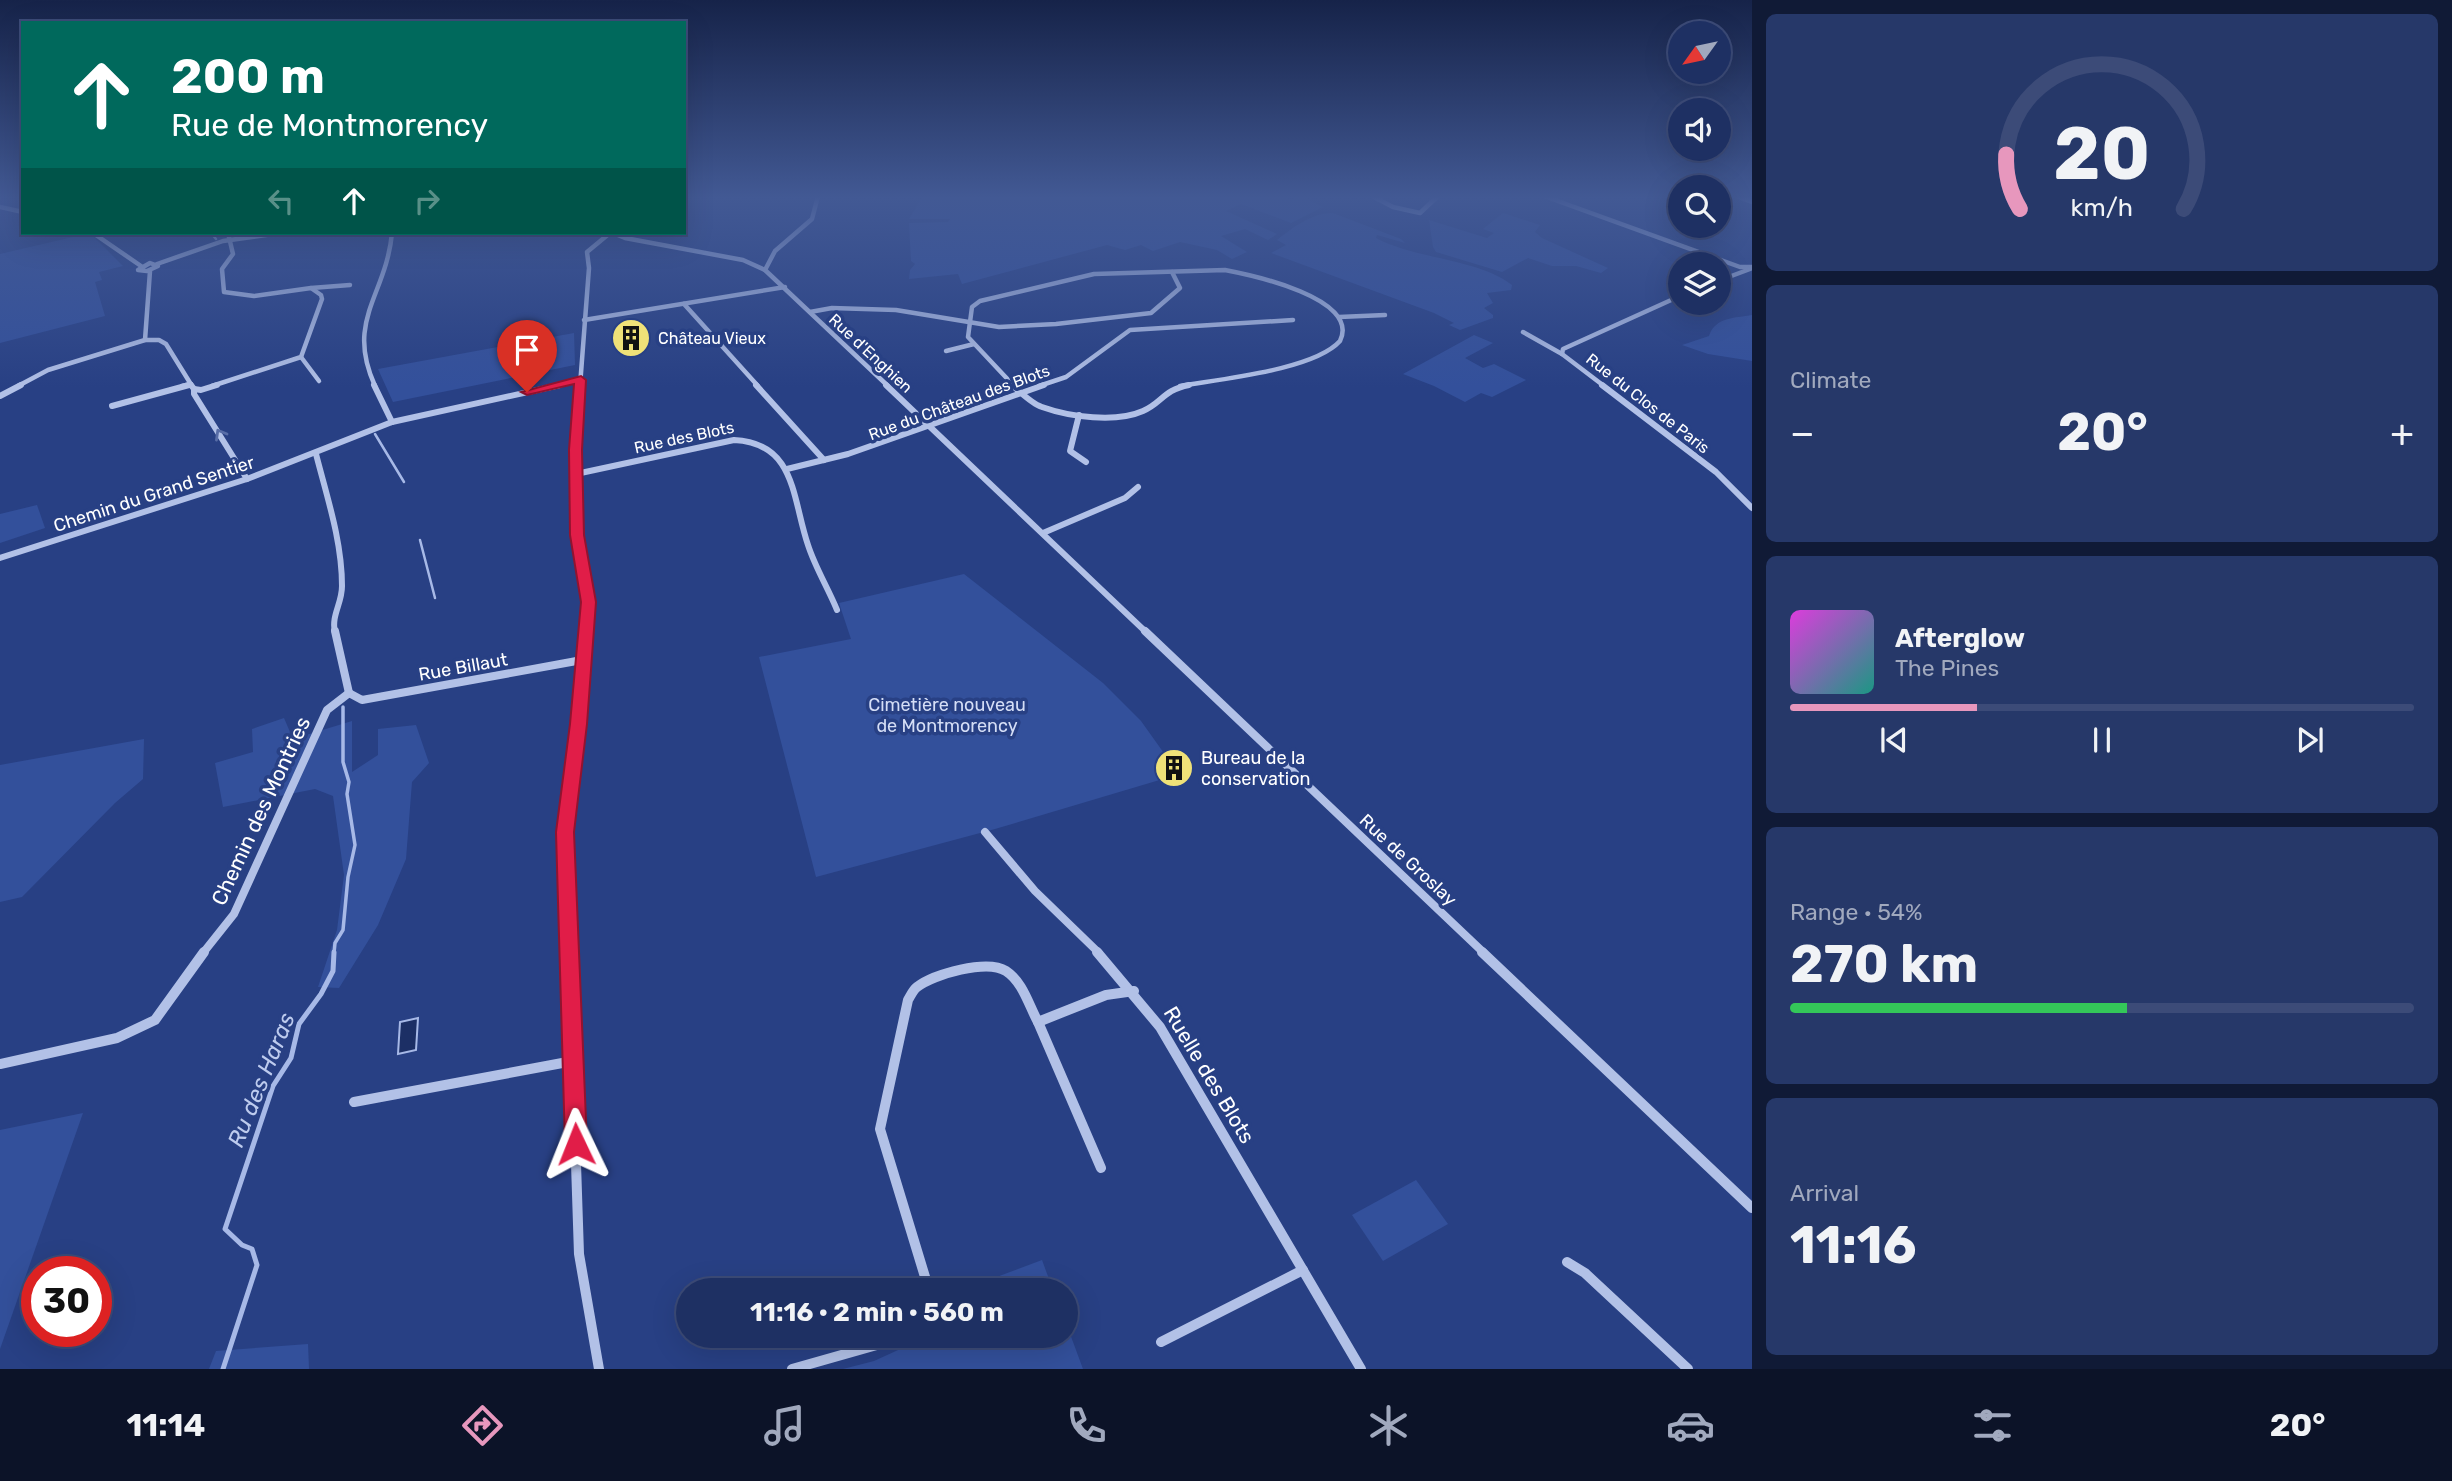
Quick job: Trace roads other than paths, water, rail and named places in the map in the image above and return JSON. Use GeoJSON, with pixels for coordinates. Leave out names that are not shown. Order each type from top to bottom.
{"type":"FeatureCollection","features":[{"type":"Feature","properties":{"kind":"street"},"geometry":{"type":"LineString","coordinates":[[129,260],[141,266],[168,260]]}},
{"type":"Feature","properties":{"kind":"street"},"geometry":{"type":"LineString","coordinates":[[229,260],[222,269],[225,292],[241,296],[292,293],[311,288],[349,285]]}},
{"type":"Feature","properties":{"kind":"street"},"geometry":{"type":"LineString","coordinates":[[386,260],[381,283],[365,322],[362,341],[368,370],[392,422]]}},
{"type":"Feature","properties":{"kind":"street"},"geometry":{"type":"LineString","coordinates":[[588,260],[576,474],[577,535],[588,602],[579,724],[565,832],[579,1254],[599,1369]]}},
{"type":"Feature","properties":{"kind":"street","name":"Rue d'Enghien"},"geometry":{"type":"LineString","coordinates":[[742,260],[765,270],[785,287],[1043,533]]}},
{"type":"Feature","properties":{"kind":"street"},"geometry":{"type":"LineString","coordinates":[[765,270],[770,260]]}},
{"type":"Feature","properties":{"kind":"street"},"geometry":{"type":"LineString","coordinates":[[1721,260],[1740,267],[1752,267]]}},
{"type":"Feature","properties":{"kind":"street"},"geometry":{"type":"LineString","coordinates":[[141,266],[139,271],[150,271],[157,267],[157,264]]}},
{"type":"Feature","properties":{"kind":"street"},"geometry":{"type":"LineString","coordinates":[[1731,276],[1752,267]]}},
{"type":"Feature","properties":{"kind":"street"},"geometry":{"type":"LineString","coordinates":[[145,340],[150,271]]}},
{"type":"Feature","properties":{"kind":"street"},"geometry":{"type":"LineString","coordinates":[[1225,271],[1255,275],[1317,299],[1339,317],[1344,330],[1342,340],[1317,357],[1177,387],[1161,396],[1146,410],[1125,417],[1079,415],[1040,407],[1021,392],[968,337],[972,307],[980,301],[1086,276],[1172,272],[1225,271]]}},
{"type":"Feature","properties":{"kind":"street"},"geometry":{"type":"LineString","coordinates":[[810,312],[832,308],[896,310],[999,327],[1056,324],[1127,316],[1132,313],[1153,314],[1180,288],[1172,272]]}},
{"type":"Feature","properties":{"kind":"street"},"geometry":{"type":"LineString","coordinates":[[584,320],[785,287]]}},
{"type":"Feature","properties":{"kind":"street"},"geometry":{"type":"LineString","coordinates":[[301,357],[322,299],[321,295],[311,288]]}},
{"type":"Feature","properties":{"kind":"street","name":"Rue du Clos de Paris"},"geometry":{"type":"LineString","coordinates":[[1668,301],[1563,349],[1562,354],[1620,396],[1725,480],[1752,508]]}},
{"type":"Feature","properties":{"kind":"street"},"geometry":{"type":"LineString","coordinates":[[684,303],[824,460]]}},
{"type":"Feature","properties":{"kind":"street"},"geometry":{"type":"LineString","coordinates":[[1339,317],[1385,315]]}},
{"type":"Feature","properties":{"kind":"street"},"geometry":{"type":"LineString","coordinates":[[1127,316],[1135,330]]}},
{"type":"Feature","properties":{"kind":"street","name":"Rue du Château des Blots"},"geometry":{"type":"LineString","coordinates":[[787,469],[848,454],[1066,377],[1130,330],[1161,324],[1293,320]]}},
{"type":"Feature","properties":{"kind":"street"},"geometry":{"type":"LineString","coordinates":[[1523,332],[1562,354]]}},
{"type":"Feature","properties":{"kind":"street"},"geometry":{"type":"LineString","coordinates":[[2,395],[48,370],[145,340],[159,340],[166,344],[247,480]]}},
{"type":"Feature","properties":{"kind":"street"},"geometry":{"type":"LineString","coordinates":[[946,351],[974,344]]}},
{"type":"Feature","properties":{"kind":"street"},"geometry":{"type":"LineString","coordinates":[[301,357],[319,381]]}},
{"type":"Feature","properties":{"kind":"street"},"geometry":{"type":"LineString","coordinates":[[112,406],[192,386],[209,388],[301,357]]}},
{"type":"Feature","properties":{"kind":"street","name":"Chemin du Grand Sentier"},"geometry":{"type":"LineString","coordinates":[[0,558],[247,480],[392,422],[581,380]]}},
{"type":"Feature","properties":{"kind":"street"},"geometry":{"type":"LineString","coordinates":[[1079,415],[1070,451],[1086,462]]}},
{"type":"Feature","properties":{"kind":"street","name":"Rue des Blots"},"geometry":{"type":"LineString","coordinates":[[576,474],[750,438],[765,444],[787,469]]}},
{"type":"Feature","properties":{"kind":"street"},"geometry":{"type":"LineString","coordinates":[[316,454],[338,540],[342,589],[332,620],[349,693]]}},
{"type":"Feature","properties":{"kind":"street"},"geometry":{"type":"LineString","coordinates":[[787,469],[808,545],[837,610]]}},
{"type":"Feature","properties":{"kind":"street"},"geometry":{"type":"LineString","coordinates":[[1043,533],[1125,498],[1138,487]]}},
{"type":"Feature","properties":{"kind":"street","name":"Rue de Groslay"},"geometry":{"type":"LineString","coordinates":[[1043,533],[1752,1208]]}},
{"type":"Feature","properties":{"kind":"street","name":"Rue Billaut"},"geometry":{"type":"LineString","coordinates":[[349,693],[362,700],[582,660]]}},
{"type":"Feature","properties":{"kind":"street","name":"Chemin des Montries"},"geometry":{"type":"LineString","coordinates":[[0,1064],[117,1038],[155,1020],[180,982],[234,914],[327,710],[349,693]]}},
{"type":"Feature","properties":{"kind":"street","name":"Ruelle des Blots"},"geometry":{"type":"LineString","coordinates":[[985,832],[1035,891],[1108,962],[1134,991],[1160,1027],[1361,1369]]}},
{"type":"Feature","properties":{"kind":"street"},"geometry":{"type":"LineString","coordinates":[[925,1278],[880,1129],[908,1000],[923,983],[988,964],[1004,968],[1015,979],[1038,1022],[1101,1168]]}},
{"type":"Feature","properties":{"kind":"street"},"geometry":{"type":"LineString","coordinates":[[1038,1022],[1106,995],[1134,991]]}},
{"type":"Feature","properties":{"kind":"street"},"geometry":{"type":"LineString","coordinates":[[354,1101],[573,1061]]}},
{"type":"Feature","properties":{"kind":"street"},"geometry":{"type":"LineString","coordinates":[[1567,1262],[1586,1273],[1688,1369]]}},
{"type":"Feature","properties":{"kind":"street"},"geometry":{"type":"LineString","coordinates":[[1161,1342],[1303,1270]]}},
{"type":"Feature","properties":{"kind":"street"},"geometry":{"type":"LineString","coordinates":[[792,1369],[866,1348]]}},
{"type":"Feature","properties":{"kind":"waterway","name":"Ru des Haras"},"geometry":{"type":"LineString","coordinates":[[375,434],[404,482]]}},
{"type":"Feature","properties":{"kind":"waterway","name":"Ru des Haras"},"geometry":{"type":"LineString","coordinates":[[420,540],[435,598]]}},
{"type":"Feature","properties":{"kind":"waterway","name":"Ru des Haras"},"geometry":{"type":"LineString","coordinates":[[334,953],[335,943],[343,930],[348,877],[355,845],[347,794],[349,782],[343,762],[343,707]]}},
{"type":"Feature","properties":{"kind":"waterway","name":"Ru des Haras"},"geometry":{"type":"LineString","coordinates":[[223,1369],[257,1265],[252,1249],[242,1245],[225,1229],[273,1086],[291,1058],[299,1024],[321,994],[333,971],[334,952]]}},
{"type":"Feature","properties":{"kind":"place","name":"Château Vieux"},"geometry":{"type":"Point","coordinates":[631,338]}},
{"type":"Feature","properties":{"kind":"place","name":"Bureau de la conservation"},"geometry":{"type":"Point","coordinates":[1174,768]}},
{"type":"Feature","properties":{"kind":"park label","name":"Cimetière nouveau de Montmorency"},"geometry":{"type":"Point","coordinates":[947,715]}}]}
